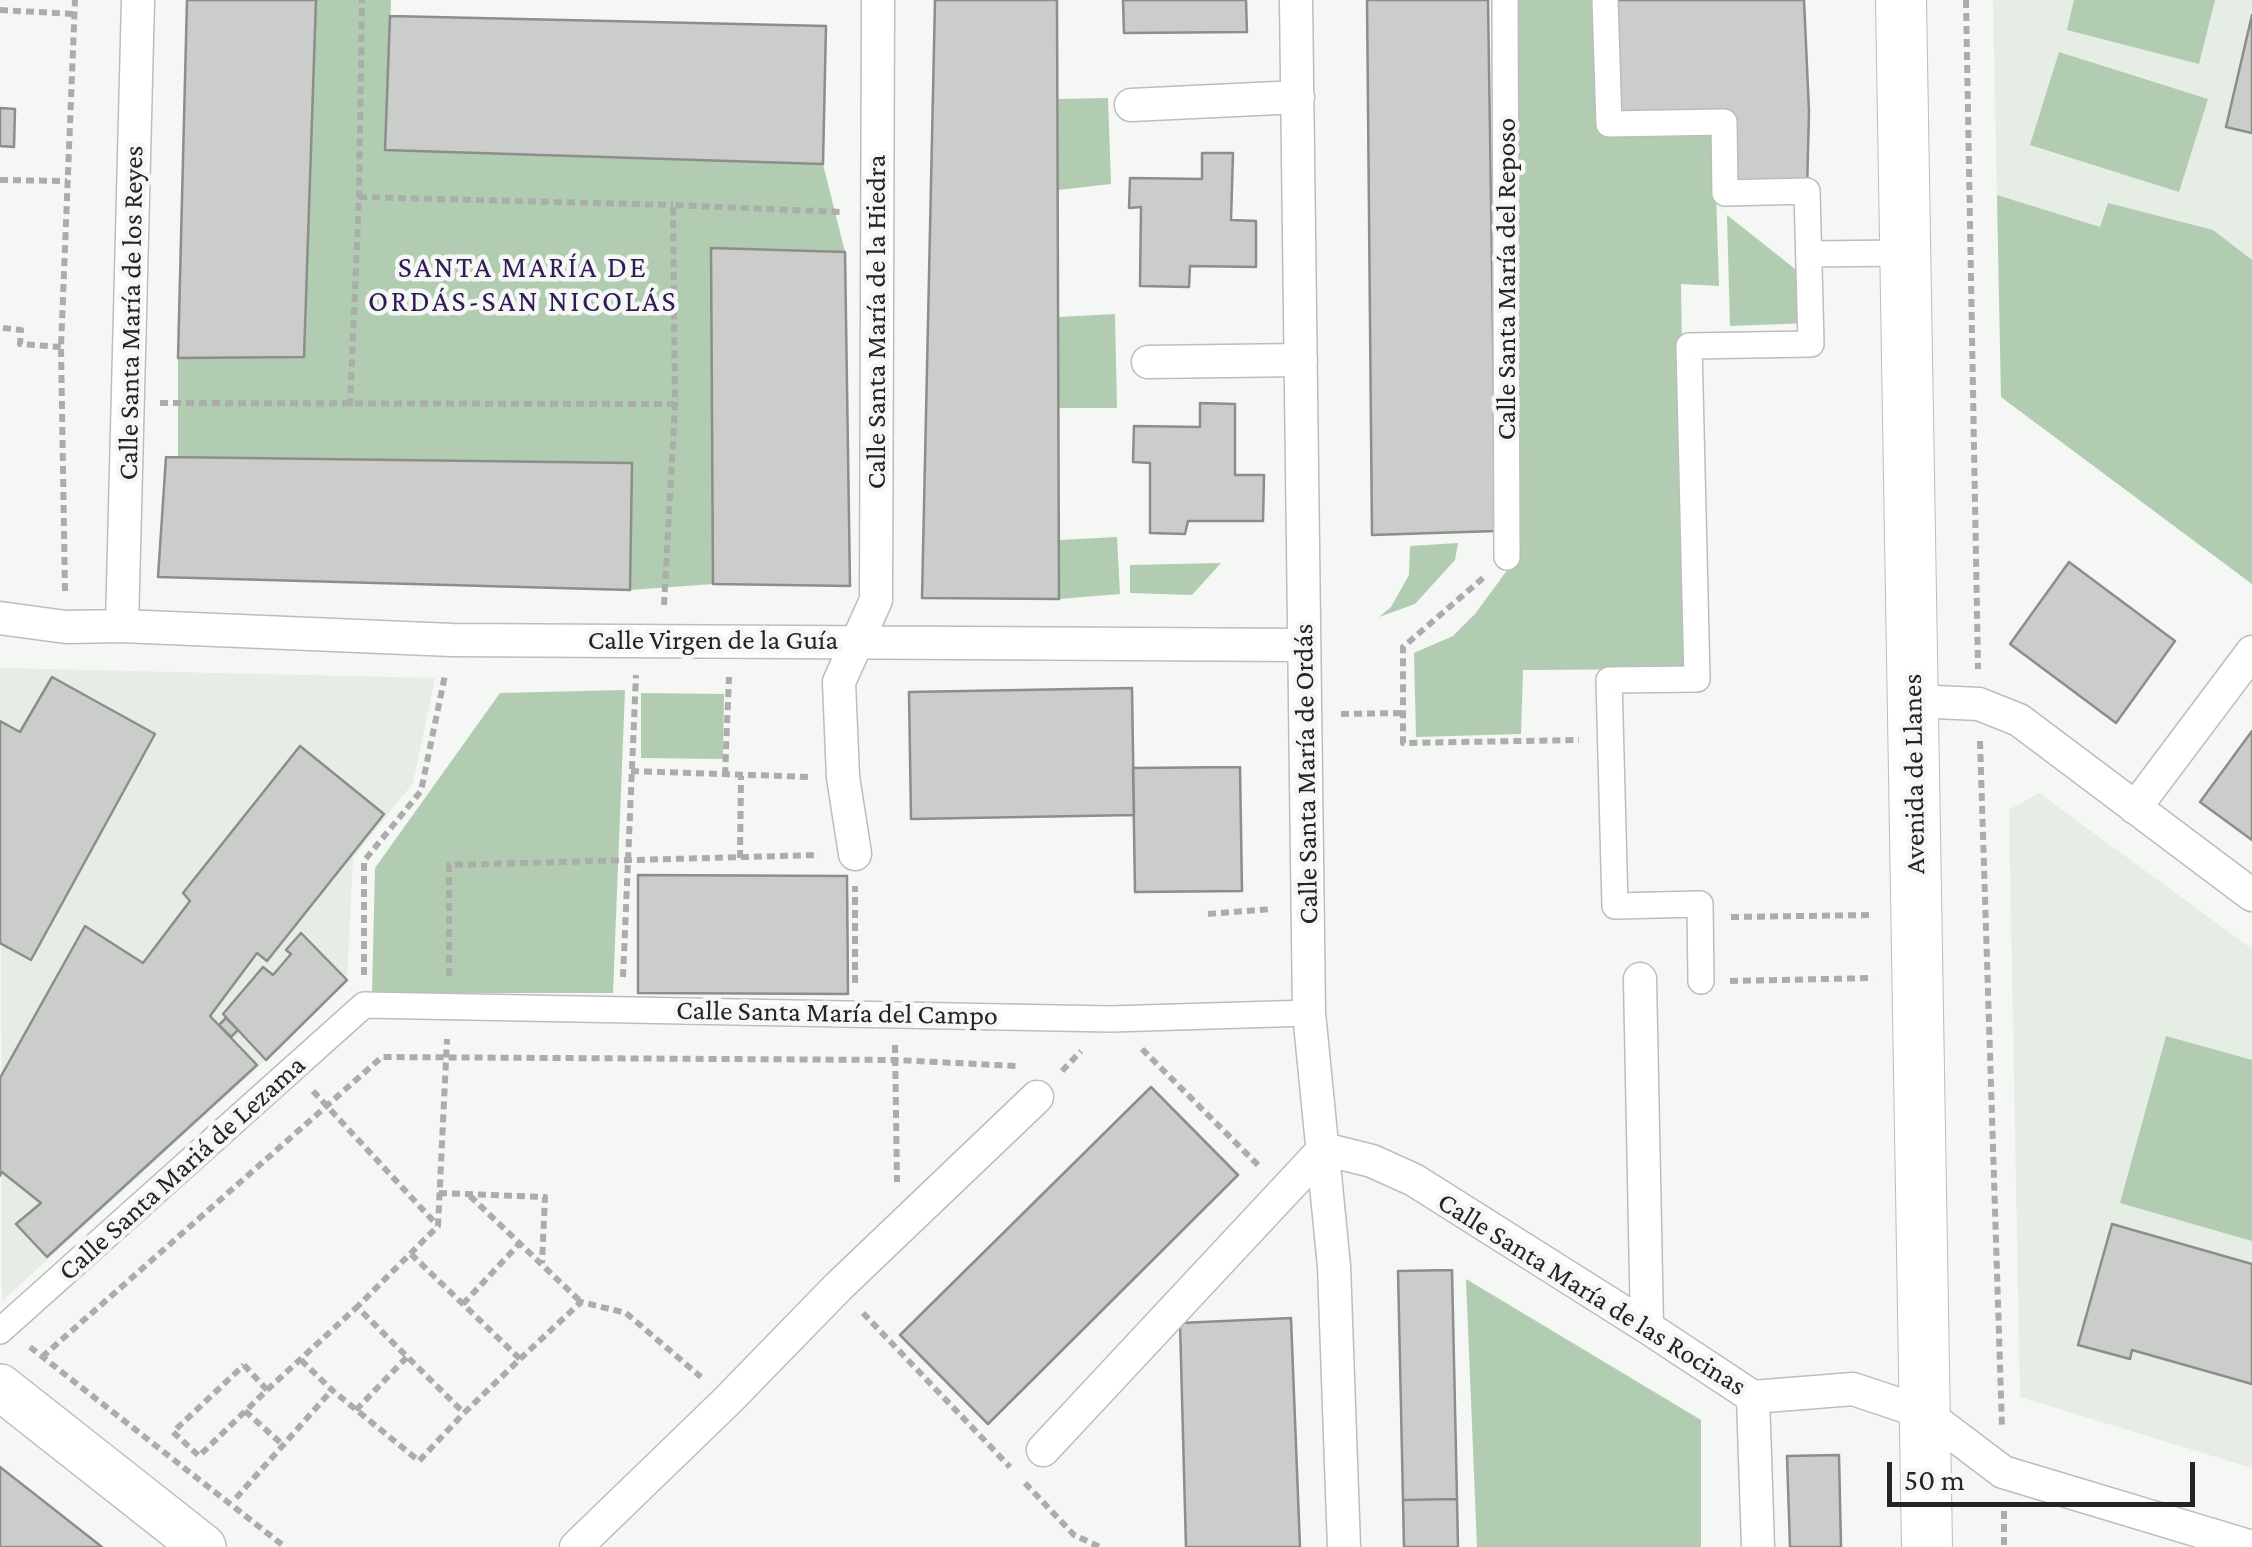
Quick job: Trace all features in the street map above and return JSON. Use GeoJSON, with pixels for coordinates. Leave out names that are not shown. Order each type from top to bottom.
{"type":"FeatureCollection","features":[{"type":"Feature","properties":{"kind":"main road","name":"Avenida de Llanes"},"geometry":{"type":"LineString","coordinates":[[1901,0],[1927,1547]]}},
{"type":"Feature","properties":{"kind":"main road"},"geometry":{"type":"LineString","coordinates":[[0,1388],[203,1547]]}},
{"type":"Feature","properties":{"kind":"street","name":"Calle Santa María de los Reyes"},"geometry":{"type":"LineString","coordinates":[[122,626],[138,0]]}},
{"type":"Feature","properties":{"kind":"street","name":"Calle Santa María de la Hiedra"},"geometry":{"type":"LineString","coordinates":[[860,640],[876,600],[878,0]]}},
{"type":"Feature","properties":{"kind":"street","name":"Calle Santa María de Ordás"},"geometry":{"type":"LineString","coordinates":[[1296,0],[1309,1013],[1334,1266],[1344,1547]]}},
{"type":"Feature","properties":{"kind":"street","name":"Calle Santa María del Reposo"},"geometry":{"type":"LineString","coordinates":[[1505,0],[1507,557]]}},
{"type":"Feature","properties":{"kind":"street"},"geometry":{"type":"LineString","coordinates":[[1606,0],[1609,124],[1724,122],[1726,193],[1807,192],[1811,344],[1689,346],[1697,679],[1610,680],[1614,906],[1700,904],[1702,981]]}},
{"type":"Feature","properties":{"kind":"street"},"geometry":{"type":"LineString","coordinates":[[1131,104],[1298,98]]}},
{"type":"Feature","properties":{"kind":"street"},"geometry":{"type":"LineString","coordinates":[[1809,254],[1906,253]]}},
{"type":"Feature","properties":{"kind":"street"},"geometry":{"type":"LineString","coordinates":[[1148,362],[1301,360]]}},
{"type":"Feature","properties":{"kind":"street","name":"Calle Virgen de la Guía"},"geometry":{"type":"LineString","coordinates":[[0,618],[66,627],[452,640],[1304,645]]}},
{"type":"Feature","properties":{"kind":"street"},"geometry":{"type":"LineString","coordinates":[[855,854],[843,777],[839,682],[860,640]]}},
{"type":"Feature","properties":{"kind":"street"},"geometry":{"type":"LineString","coordinates":[[2136,808],[2252,652]]}},
{"type":"Feature","properties":{"kind":"street"},"geometry":{"type":"LineString","coordinates":[[1912,701],[1979,704],[2019,720],[2252,895]]}},
{"type":"Feature","properties":{"kind":"street"},"geometry":{"type":"LineString","coordinates":[[1640,980],[1647,1326]]}},
{"type":"Feature","properties":{"kind":"street","name":"Calle Santa María del Campo"},"geometry":{"type":"LineString","coordinates":[[364,1005],[1111,1019],[1309,1013]]}},
{"type":"Feature","properties":{"kind":"street","name":"Calle Santa Mariá de Lezama"},"geometry":{"type":"LineString","coordinates":[[2,1329],[364,1005]]}},
{"type":"Feature","properties":{"kind":"street"},"geometry":{"type":"LineString","coordinates":[[576,1547],[838,1287],[897,1234],[1036,1077]]}},
{"type":"Feature","properties":{"kind":"street"},"geometry":{"type":"LineString","coordinates":[[1043,1450],[1324,1149]]}},
{"type":"Feature","properties":{"kind":"street","name":"Calle Santa María de las Rocinas"},"geometry":{"type":"LineString","coordinates":[[1324,1149],[1372,1161],[1414,1180],[1753,1397],[1853,1390],[1924,1413],[2004,1472],[2252,1547]]}},
{"type":"Feature","properties":{"kind":"street"},"geometry":{"type":"LineString","coordinates":[[1753,1397],[1758,1547]]}},
{"type":"Feature","properties":{"kind":"path"},"geometry":{"type":"LineString","coordinates":[[66,627],[61,346],[75,0]]}},
{"type":"Feature","properties":{"kind":"path"},"geometry":{"type":"LineString","coordinates":[[350,406],[362,0]]}},
{"type":"Feature","properties":{"kind":"path"},"geometry":{"type":"LineString","coordinates":[[1966,0],[1979,704],[2004,1547]]}},
{"type":"Feature","properties":{"kind":"path"},"geometry":{"type":"LineString","coordinates":[[0,10],[74,14]]}},
{"type":"Feature","properties":{"kind":"path"},"geometry":{"type":"LineString","coordinates":[[0,180],[67,181]]}},
{"type":"Feature","properties":{"kind":"path"},"geometry":{"type":"LineString","coordinates":[[359,196],[876,214]]}},
{"type":"Feature","properties":{"kind":"path"},"geometry":{"type":"LineString","coordinates":[[622,1008],[632,771],[676,404],[673,205]]}},
{"type":"Feature","properties":{"kind":"path"},"geometry":{"type":"LineString","coordinates":[[3,328],[20,330],[20,344],[61,346]]}},
{"type":"Feature","properties":{"kind":"path"},"geometry":{"type":"LineString","coordinates":[[129,402],[350,406],[676,404]]}},
{"type":"Feature","properties":{"kind":"path"},"geometry":{"type":"LineString","coordinates":[[1507,557],[1403,647],[1404,743],[1611,739]]}},
{"type":"Feature","properties":{"kind":"path"},"geometry":{"type":"LineString","coordinates":[[364,1005],[364,862],[421,790],[452,640]]}},
{"type":"Feature","properties":{"kind":"path"},"geometry":{"type":"LineString","coordinates":[[726,776],[731,641]]}},
{"type":"Feature","properties":{"kind":"path"},"geometry":{"type":"LineString","coordinates":[[1305,714],[1403,714]]}},
{"type":"Feature","properties":{"kind":"path"},"geometry":{"type":"LineString","coordinates":[[632,771],[843,777]]}},
{"type":"Feature","properties":{"kind":"path"},"geometry":{"type":"LineString","coordinates":[[740,858],[741,776]]}},
{"type":"Feature","properties":{"kind":"path"},"geometry":{"type":"LineString","coordinates":[[267,1390],[244,1366],[173,1432],[196,1460],[438,1226],[449,1006],[448,865],[855,854],[854,1014]]}},
{"type":"Feature","properties":{"kind":"path"},"geometry":{"type":"LineString","coordinates":[[1208,914],[1308,906]]}},
{"type":"Feature","properties":{"kind":"path"},"geometry":{"type":"LineString","coordinates":[[1700,918],[1916,914]]}},
{"type":"Feature","properties":{"kind":"path"},"geometry":{"type":"LineString","coordinates":[[1702,981],[1918,977]]}},
{"type":"Feature","properties":{"kind":"path"},"geometry":{"type":"LineString","coordinates":[[894,1014],[897,1234]]}},
{"type":"Feature","properties":{"kind":"path"},"geometry":{"type":"LineString","coordinates":[[42,1357],[382,1057],[896,1060],[1036,1077],[1064,1068],[1111,1019],[1286,1193]]}},
{"type":"Feature","properties":{"kind":"path"},"geometry":{"type":"LineString","coordinates":[[1036,1077],[1064,1068]]}},
{"type":"Feature","properties":{"kind":"path"},"geometry":{"type":"LineString","coordinates":[[293,1069],[438,1226]]}},
{"type":"Feature","properties":{"kind":"path"},"geometry":{"type":"LineString","coordinates":[[439,1193],[545,1197],[542,1263]]}},
{"type":"Feature","properties":{"kind":"path"},"geometry":{"type":"LineString","coordinates":[[468,1194],[581,1302],[626,1313],[728,1400]]}},
{"type":"Feature","properties":{"kind":"path"},"geometry":{"type":"LineString","coordinates":[[462,1304],[520,1243]]}},
{"type":"Feature","properties":{"kind":"path"},"geometry":{"type":"LineString","coordinates":[[411,1254],[520,1359]]}},
{"type":"Feature","properties":{"kind":"path"},"geometry":{"type":"LineString","coordinates":[[838,1287],[1074,1535],[1100,1547]]}},
{"type":"Feature","properties":{"kind":"path"},"geometry":{"type":"LineString","coordinates":[[301,1360],[418,1460],[581,1302]]}},
{"type":"Feature","properties":{"kind":"path"},"geometry":{"type":"LineString","coordinates":[[356,1306],[464,1413]]}},
{"type":"Feature","properties":{"kind":"path"},"geometry":{"type":"LineString","coordinates":[[2,1329],[285,1547]]}},
{"type":"Feature","properties":{"kind":"path"},"geometry":{"type":"LineString","coordinates":[[356,1410],[407,1356]]}},
{"type":"Feature","properties":{"kind":"path"},"geometry":{"type":"LineString","coordinates":[[236,1498],[332,1390]]}},
{"type":"Feature","properties":{"kind":"path"},"geometry":{"type":"LineString","coordinates":[[245,1411],[283,1445]]}},
{"type":"Feature","properties":{"kind":"shaded area"},"geometry":{"type":"Polygon","coordinates":[[[1993,0],[2252,0],[2252,584],[2001,397],[1993,0]]]}},
{"type":"Feature","properties":{"kind":"shaded area"},"geometry":{"type":"Polygon","coordinates":[[[0,668],[435,678],[413,783],[353,858],[347,980],[266,1060],[2,1301],[0,668]]]}},
{"type":"Feature","properties":{"kind":"shaded area"},"geometry":{"type":"Polygon","coordinates":[[[2039,793],[2252,949],[2252,1468],[2020,1397],[2009,810],[2039,793]]]}},
{"type":"Feature","properties":{"kind":"green space"},"geometry":{"type":"Polygon","coordinates":[[[316,0],[391,0],[386,150],[823,164],[845,252],[711,249],[713,584],[630,590],[631,463],[178,457],[178,358],[304,356],[316,0]]]}},
{"type":"Feature","properties":{"kind":"green space"},"geometry":{"type":"Polygon","coordinates":[[[1512,0],[1597,0],[1714,129],[1719,286],[1681,284],[1687,669],[1523,670],[1521,734],[1416,737],[1414,653],[1453,636],[1475,614],[1514,561],[1512,0]]]}},
{"type":"Feature","properties":{"kind":"green space"},"geometry":{"type":"Polygon","coordinates":[[[2074,0],[2215,0],[2199,64],[2067,30],[2074,0]]]}},
{"type":"Feature","properties":{"kind":"green space"},"geometry":{"type":"Polygon","coordinates":[[[2059,52],[2208,99],[2179,192],[2030,145],[2059,52]]]}},
{"type":"Feature","properties":{"kind":"green space"},"geometry":{"type":"Polygon","coordinates":[[[1108,98],[1111,184],[1058,190],[1058,99],[1108,98]]]}},
{"type":"Feature","properties":{"kind":"green space"},"geometry":{"type":"Polygon","coordinates":[[[1997,195],[2100,227],[2108,203],[2213,230],[2252,260],[2252,584],[2001,397],[1997,195]]]}},
{"type":"Feature","properties":{"kind":"green space"},"geometry":{"type":"Polygon","coordinates":[[[1727,215],[1809,280],[1810,323],[1730,326],[1727,215]]]}},
{"type":"Feature","properties":{"kind":"green space"},"geometry":{"type":"Polygon","coordinates":[[[1115,314],[1117,408],[1059,408],[1059,317],[1115,314]]]}},
{"type":"Feature","properties":{"kind":"green space"},"geometry":{"type":"Polygon","coordinates":[[[1117,537],[1120,594],[1059,599],[1059,540],[1117,537]]]}},
{"type":"Feature","properties":{"kind":"green space"},"geometry":{"type":"Polygon","coordinates":[[[1458,543],[1455,560],[1415,604],[1379,617],[1391,607],[1409,575],[1410,546],[1458,543]]]}},
{"type":"Feature","properties":{"kind":"green space"},"geometry":{"type":"Polygon","coordinates":[[[1221,563],[1192,595],[1130,593],[1130,565],[1221,563]]]}},
{"type":"Feature","properties":{"kind":"green space"},"geometry":{"type":"Polygon","coordinates":[[[625,690],[613,993],[372,993],[375,868],[500,693],[625,690]]]}},
{"type":"Feature","properties":{"kind":"green space"},"geometry":{"type":"Polygon","coordinates":[[[641,693],[724,694],[723,759],[641,758],[641,693]]]}},
{"type":"Feature","properties":{"kind":"green space"},"geometry":{"type":"Polygon","coordinates":[[[2166,1036],[2252,1060],[2252,1241],[2120,1203],[2166,1036]]]}},
{"type":"Feature","properties":{"kind":"green space"},"geometry":{"type":"Polygon","coordinates":[[[1466,1279],[1701,1420],[1701,1547],[1477,1547],[1466,1279]]]}},
{"type":"Feature","properties":{"kind":"building"},"geometry":{"type":"Polygon","coordinates":[[[187,0],[316,0],[304,357],[178,358],[187,0]]]}},
{"type":"Feature","properties":{"kind":"building"},"geometry":{"type":"Polygon","coordinates":[[[935,0],[1057,0],[1059,599],[922,598],[935,0]]]}},
{"type":"Feature","properties":{"kind":"building"},"geometry":{"type":"Polygon","coordinates":[[[1123,0],[1246,0],[1247,32],[1124,33],[1123,0]]]}},
{"type":"Feature","properties":{"kind":"building"},"geometry":{"type":"Polygon","coordinates":[[[1367,0],[1488,0],[1496,531],[1372,535],[1367,0]]]}},
{"type":"Feature","properties":{"kind":"building"},"geometry":{"type":"Polygon","coordinates":[[[1606,0],[1804,0],[1809,111],[1807,191],[1725,193],[1724,122],[1609,124],[1606,0]]]}},
{"type":"Feature","properties":{"kind":"building"},"geometry":{"type":"Polygon","coordinates":[[[2252,15],[2252,133],[2226,127],[2252,15]]]}},
{"type":"Feature","properties":{"kind":"building"},"geometry":{"type":"Polygon","coordinates":[[[390,16],[826,26],[823,164],[385,150],[390,16]]]}},
{"type":"Feature","properties":{"kind":"building"},"geometry":{"type":"Polygon","coordinates":[[[0,108],[15,109],[14,147],[0,146],[0,108]]]}},
{"type":"Feature","properties":{"kind":"building"},"geometry":{"type":"Polygon","coordinates":[[[1202,153],[1233,153],[1231,220],[1256,221],[1256,267],[1190,266],[1189,287],[1140,286],[1141,207],[1129,208],[1130,178],[1202,179],[1202,153]]]}},
{"type":"Feature","properties":{"kind":"building"},"geometry":{"type":"Polygon","coordinates":[[[711,248],[845,252],[850,586],[713,584],[711,248]]]}},
{"type":"Feature","properties":{"kind":"building"},"geometry":{"type":"Polygon","coordinates":[[[1200,403],[1235,404],[1235,475],[1264,475],[1263,521],[1188,521],[1185,534],[1150,533],[1150,463],[1133,462],[1134,426],[1200,427],[1200,403]]]}},
{"type":"Feature","properties":{"kind":"building"},"geometry":{"type":"Polygon","coordinates":[[[166,457],[632,463],[630,590],[158,577],[166,457]]]}},
{"type":"Feature","properties":{"kind":"building"},"geometry":{"type":"Polygon","coordinates":[[[2069,562],[2175,641],[2116,723],[2010,644],[2069,562]]]}},
{"type":"Feature","properties":{"kind":"building"},"geometry":{"type":"Polygon","coordinates":[[[52,677],[155,734],[31,960],[0,943],[0,721],[20,732],[52,677]]]}},
{"type":"Feature","properties":{"kind":"building"},"geometry":{"type":"Polygon","coordinates":[[[1132,688],[1134,815],[911,819],[909,692],[1132,688]]]}},
{"type":"Feature","properties":{"kind":"building"},"geometry":{"type":"Polygon","coordinates":[[[2252,731],[2252,840],[2200,802],[2252,731]]]}},
{"type":"Feature","properties":{"kind":"building"},"geometry":{"type":"Polygon","coordinates":[[[300,746],[384,814],[267,961],[257,953],[210,1016],[257,1065],[47,1257],[16,1224],[41,1203],[2,1172],[0,1176],[0,1078],[85,926],[143,963],[190,901],[183,893],[300,746]]]}},
{"type":"Feature","properties":{"kind":"building"},"geometry":{"type":"Polygon","coordinates":[[[1240,767],[1242,891],[1135,892],[1133,768],[1240,767]]]}},
{"type":"Feature","properties":{"kind":"building"},"geometry":{"type":"Polygon","coordinates":[[[638,875],[847,876],[848,994],[638,993],[638,875]]]}},
{"type":"Feature","properties":{"kind":"building"},"geometry":{"type":"Polygon","coordinates":[[[301,933],[347,980],[266,1060],[223,1014],[263,967],[273,975],[291,954],[286,950],[301,933]]]}},
{"type":"Feature","properties":{"kind":"building"},"geometry":{"type":"Polygon","coordinates":[[[226,1018],[238,1030],[231,1037],[219,1025],[226,1018]]]}},
{"type":"Feature","properties":{"kind":"building"},"geometry":{"type":"Polygon","coordinates":[[[1151,1087],[1238,1175],[988,1424],[900,1335],[1151,1087]]]}},
{"type":"Feature","properties":{"kind":"building"},"geometry":{"type":"Polygon","coordinates":[[[2112,1224],[2252,1264],[2252,1384],[2132,1350],[2130,1359],[2078,1345],[2112,1224]]]}},
{"type":"Feature","properties":{"kind":"building"},"geometry":{"type":"Polygon","coordinates":[[[1452,1270],[1457,1499],[1403,1500],[1398,1271],[1452,1270]]]}},
{"type":"Feature","properties":{"kind":"building"},"geometry":{"type":"Polygon","coordinates":[[[1291,1318],[1300,1547],[1186,1547],[1180,1323],[1291,1318]]]}},
{"type":"Feature","properties":{"kind":"building"},"geometry":{"type":"Polygon","coordinates":[[[1839,1455],[1841,1547],[1790,1547],[1787,1456],[1839,1455]]]}},
{"type":"Feature","properties":{"kind":"building"},"geometry":{"type":"Polygon","coordinates":[[[0,1467],[102,1547],[0,1547],[0,1467]]]}},
{"type":"Feature","properties":{"kind":"building"},"geometry":{"type":"Polygon","coordinates":[[[1457,1499],[1458,1547],[1404,1547],[1403,1500],[1457,1499]]]}},
{"type":"Feature","properties":{"kind":"district","name":"SANTA MARÍA DE ORDÁS-SAN NICOLÁS"},"geometry":{"type":"Point","coordinates":[523,285]}}]}
